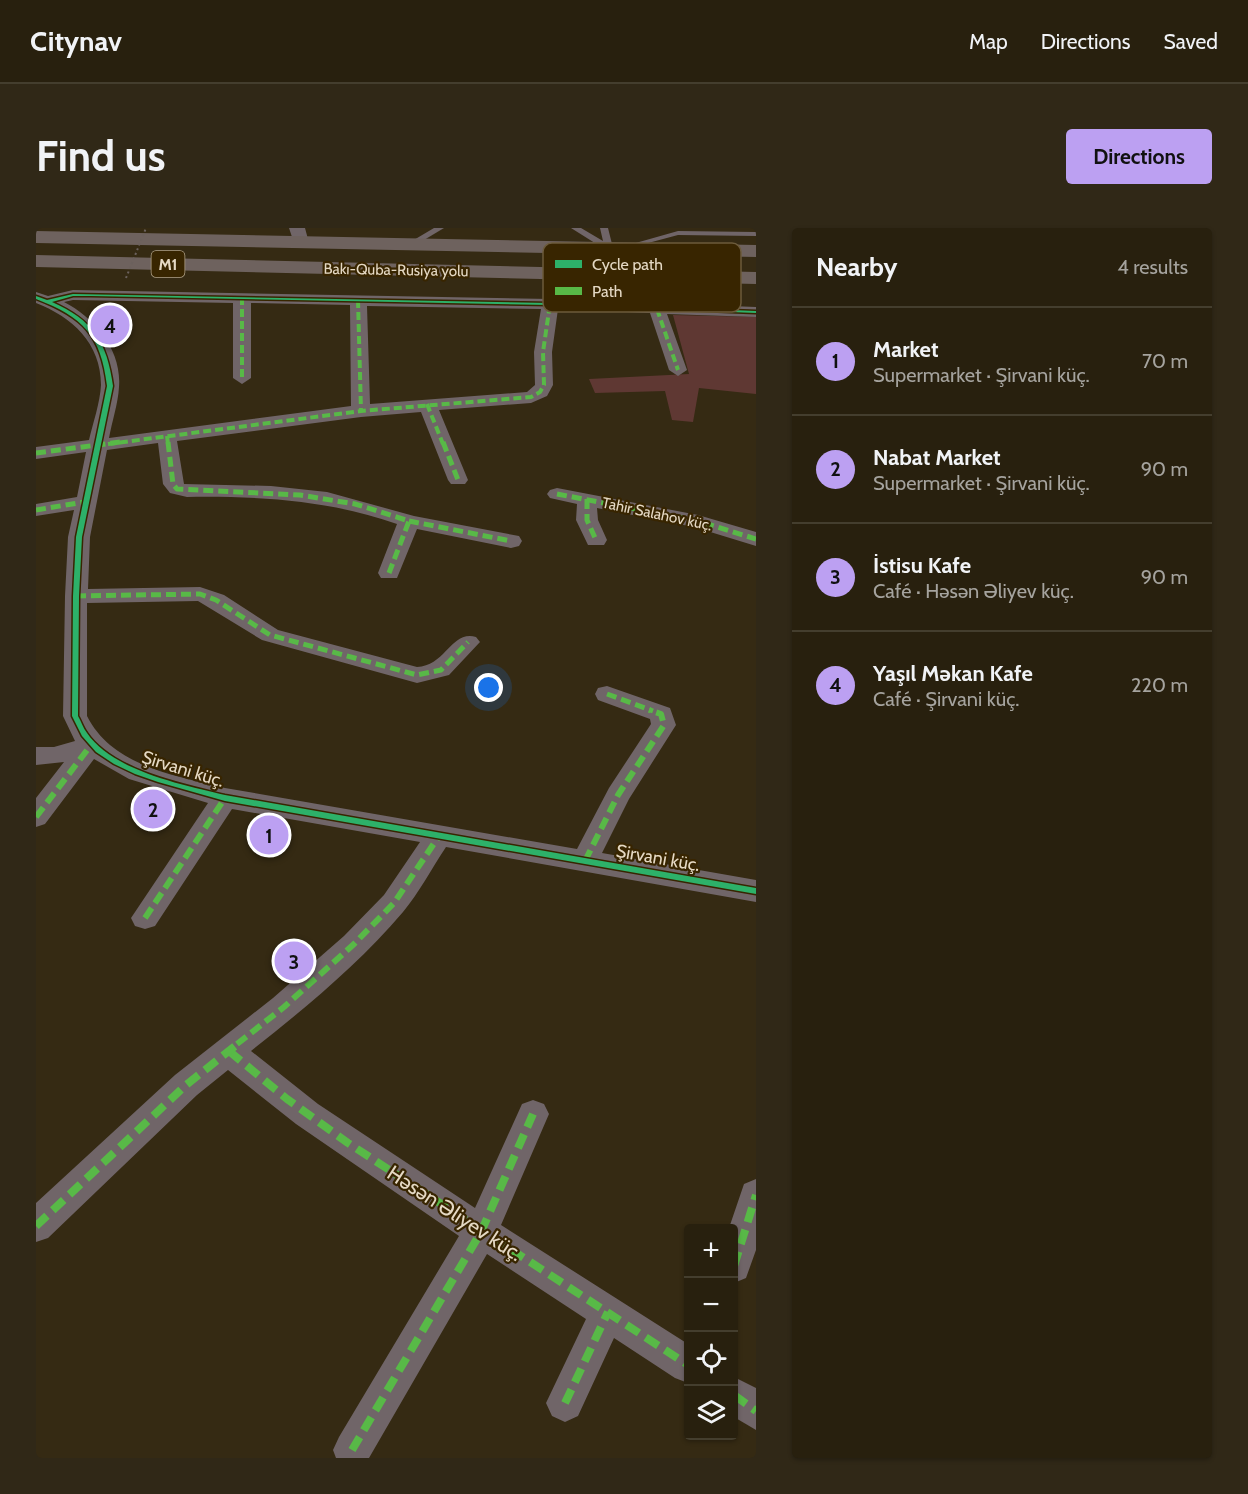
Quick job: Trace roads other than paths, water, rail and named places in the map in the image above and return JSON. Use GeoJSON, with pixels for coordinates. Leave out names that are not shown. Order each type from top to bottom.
{"type":"FeatureCollection","features":[{"type":"Feature","properties":{"kind":"highway","name":"Bakı-Quba-Rusiya yolu"},"geometry":{"type":"LineString","coordinates":[[36,237],[299,235],[411,244],[611,241],[640,243]]}},
{"type":"Feature","properties":{"kind":"highway","name":"Bakı-Quba-Rusiya yolu"},"geometry":{"type":"LineString","coordinates":[[741,250],[756,251]]}},
{"type":"Feature","properties":{"kind":"highway","name":"Bakı-Quba-Rusiya yolu"},"geometry":{"type":"LineString","coordinates":[[36,261],[543,273]]}},
{"type":"Feature","properties":{"kind":"highway","name":"Bakı-Quba-Rusiya yolu"},"geometry":{"type":"LineString","coordinates":[[741,278],[756,278]]}},
{"type":"Feature","properties":{"kind":"street"},"geometry":{"type":"LineString","coordinates":[[42,299],[91,295],[543,304]]}},
{"type":"Feature","properties":{"kind":"street"},"geometry":{"type":"LineString","coordinates":[[242,297],[242,378]]}},
{"type":"Feature","properties":{"kind":"street","name":"Şirvani küç."},"geometry":{"type":"LineString","coordinates":[[42,299],[88,325],[97,337],[107,362],[110,386],[84,502],[76,596],[75,716],[80,731],[91,745],[119,763],[163,782],[225,798],[756,891]]}},
{"type":"Feature","properties":{"kind":"street"},"geometry":{"type":"LineString","coordinates":[[358,300],[361,411]]}},
{"type":"Feature","properties":{"kind":"street"},"geometry":{"type":"LineString","coordinates":[[36,453],[98,443],[361,411],[427,404],[517,400],[540,392],[544,385],[543,352],[549,312]]}},
{"type":"Feature","properties":{"kind":"street"},"geometry":{"type":"LineString","coordinates":[[658,312],[678,370]]}},
{"type":"Feature","properties":{"kind":"street"},"geometry":{"type":"LineString","coordinates":[[741,312],[756,312]]}},
{"type":"Feature","properties":{"kind":"street"},"geometry":{"type":"LineString","coordinates":[[427,404],[458,480]]}},
{"type":"Feature","properties":{"kind":"street"},"geometry":{"type":"LineString","coordinates":[[167,436],[173,484],[177,489],[266,491],[313,496],[359,505],[409,520],[511,541]]}},
{"type":"Feature","properties":{"kind":"street","name":"Tahir Salahov küç."},"geometry":{"type":"LineString","coordinates":[[557,494],[698,521],[756,539]]}},
{"type":"Feature","properties":{"kind":"street"},"geometry":{"type":"LineString","coordinates":[[587,499],[587,520],[596,540]]}},
{"type":"Feature","properties":{"kind":"street"},"geometry":{"type":"LineString","coordinates":[[36,510],[84,502]]}},
{"type":"Feature","properties":{"kind":"street"},"geometry":{"type":"LineString","coordinates":[[389,573],[409,520]]}},
{"type":"Feature","properties":{"kind":"street"},"geometry":{"type":"LineString","coordinates":[[76,596],[200,594],[216,600],[270,636],[417,675],[431,676],[444,669],[468,642]]}},
{"type":"Feature","properties":{"kind":"street"},"geometry":{"type":"LineString","coordinates":[[585,861],[618,795],[664,725],[661,714],[607,694]]}},
{"type":"Feature","properties":{"kind":"street"},"geometry":{"type":"LineString","coordinates":[[36,756],[54,756],[91,745]]}},
{"type":"Feature","properties":{"kind":"street"},"geometry":{"type":"LineString","coordinates":[[36,817],[91,745]]}},
{"type":"Feature","properties":{"kind":"street"},"geometry":{"type":"LineString","coordinates":[[145,918],[225,798]]}},
{"type":"Feature","properties":{"kind":"street"},"geometry":{"type":"LineString","coordinates":[[36,1226],[186,1085],[354,944],[394,903],[439,836]]}},
{"type":"Feature","properties":{"kind":"street","name":"Həsən Əliyev küç."},"geometry":{"type":"LineString","coordinates":[[229,1051],[262,1082],[481,1232],[684,1362]]}},
{"type":"Feature","properties":{"kind":"street"},"geometry":{"type":"LineString","coordinates":[[352,1450],[481,1232],[533,1114]]}},
{"type":"Feature","properties":{"kind":"street"},"geometry":{"type":"LineString","coordinates":[[738,1253],[756,1195]]}},
{"type":"Feature","properties":{"kind":"street"},"geometry":{"type":"LineString","coordinates":[[565,1403],[608,1312]]}},
{"type":"Feature","properties":{"kind":"street"},"geometry":{"type":"LineString","coordinates":[[738,1398],[756,1411]]}},
{"type":"Feature","properties":{"kind":"lane"},"geometry":{"type":"LineString","coordinates":[[411,244],[441,228]]}},
{"type":"Feature","properties":{"kind":"lane"},"geometry":{"type":"LineString","coordinates":[[575,228],[611,241],[670,233],[756,234]]}},
{"type":"Feature","properties":{"kind":"place","name":"Yaşıl Məkan Kafe"},"geometry":{"type":"Point","coordinates":[110,325]}},
{"type":"Feature","properties":{"kind":"place","name":"Nabat Market"},"geometry":{"type":"Point","coordinates":[153,809]}},
{"type":"Feature","properties":{"kind":"place","name":"Market"},"geometry":{"type":"Point","coordinates":[269,835]}},
{"type":"Feature","properties":{"kind":"place","name":"İstisu Kafe"},"geometry":{"type":"Point","coordinates":[294,961]}}]}
